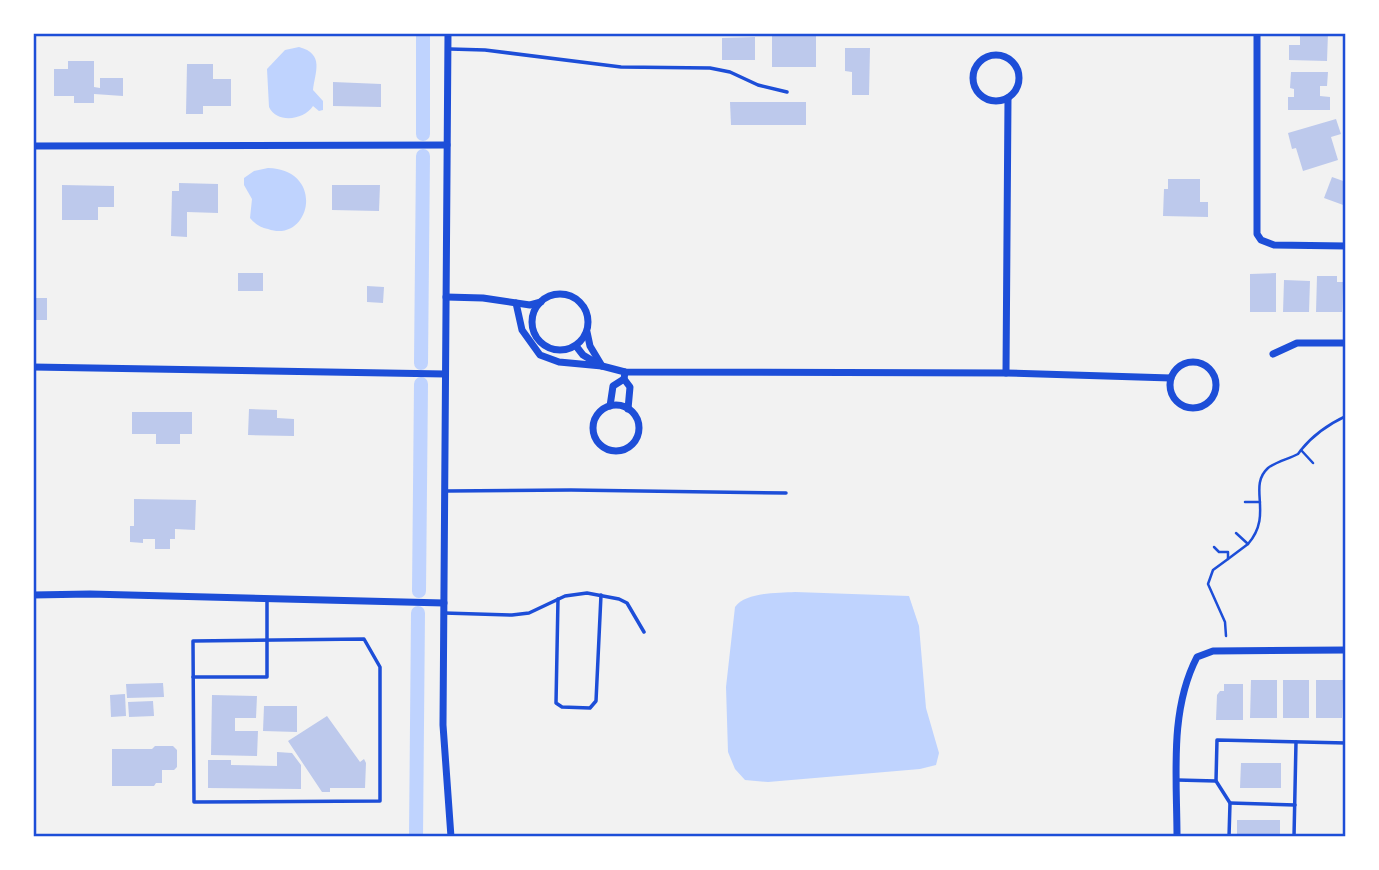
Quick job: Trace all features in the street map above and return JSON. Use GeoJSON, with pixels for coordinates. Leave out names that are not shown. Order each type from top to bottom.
{"type":"FeatureCollection","features":[{"type":"Feature","properties":{"kind":"street"},"geometry":{"type":"LineString","coordinates":[[448,33],[443,725],[452,836]]}},
{"type":"Feature","properties":{"kind":"street"},"geometry":{"type":"LineString","coordinates":[[1257,33],[1257,234],[1261,240],[1275,245],[1346,246]]}},
{"type":"Feature","properties":{"kind":"street"},"geometry":{"type":"LineString","coordinates":[[1006,373],[1008,98],[1017,86],[1018,72],[1009,60],[1002,56],[988,57],[976,66],[972,81],[975,88],[986,99],[993,101],[1008,98]]}},
{"type":"Feature","properties":{"kind":"street"},"geometry":{"type":"LineString","coordinates":[[33,146],[447,145]]}},
{"type":"Feature","properties":{"kind":"street"},"geometry":{"type":"LineString","coordinates":[[446,297],[530,304],[558,295],[576,299],[587,313],[590,346],[601,366]]}},
{"type":"Feature","properties":{"kind":"street"},"geometry":{"type":"LineString","coordinates":[[532,318],[541,302]]}},
{"type":"Feature","properties":{"kind":"street"},"geometry":{"type":"LineString","coordinates":[[516,303],[532,318],[535,336],[549,348],[567,350],[576,346],[587,332]]}},
{"type":"Feature","properties":{"kind":"street"},"geometry":{"type":"LineString","coordinates":[[516,303],[522,330],[540,355],[559,362],[601,366]]}},
{"type":"Feature","properties":{"kind":"street"},"geometry":{"type":"LineString","coordinates":[[1273,354],[1297,343],[1346,343]]}},
{"type":"Feature","properties":{"kind":"street"},"geometry":{"type":"LineString","coordinates":[[576,346],[583,355],[601,366],[624,375],[1006,373],[1171,378]]}},
{"type":"Feature","properties":{"kind":"street"},"geometry":{"type":"LineString","coordinates":[[1194,362],[1208,367],[1216,380],[1216,387],[1210,401],[1204,405],[1189,407],[1175,400],[1171,393],[1171,378],[1179,366],[1194,362]]}},
{"type":"Feature","properties":{"kind":"street"},"geometry":{"type":"LineString","coordinates":[[33,367],[445,374]]}},
{"type":"Feature","properties":{"kind":"street"},"geometry":{"type":"LineString","coordinates":[[610,406],[612,386],[624,375]]}},
{"type":"Feature","properties":{"kind":"street"},"geometry":{"type":"LineString","coordinates":[[624,375],[630,387],[628,409]]}},
{"type":"Feature","properties":{"kind":"street"},"geometry":{"type":"LineString","coordinates":[[618,405],[628,409],[639,425],[636,439],[624,449],[609,450],[597,441],[593,428],[598,414],[610,406],[618,405]]}},
{"type":"Feature","properties":{"kind":"street"},"geometry":{"type":"LineString","coordinates":[[33,595],[90,594],[444,603]]}},
{"type":"Feature","properties":{"kind":"street"},"geometry":{"type":"LineString","coordinates":[[1177,837],[1178,726],[1181,702],[1197,657],[1213,651],[1346,650]]}},
{"type":"Feature","properties":{"kind":"lane"},"geometry":{"type":"LineString","coordinates":[[448,49],[485,50],[621,67],[710,68],[730,72],[758,85],[787,92]]}},
{"type":"Feature","properties":{"kind":"lane"},"geometry":{"type":"LineString","coordinates":[[445,492],[571,490],[786,493]]}},
{"type":"Feature","properties":{"kind":"lane"},"geometry":{"type":"LineString","coordinates":[[444,613],[512,615],[529,613],[574,593],[601,595],[627,603],[644,632]]}},
{"type":"Feature","properties":{"kind":"lane"},"geometry":{"type":"LineString","coordinates":[[558,599],[556,703],[562,707],[590,708],[596,701],[601,595]]}},
{"type":"Feature","properties":{"kind":"lane"},"geometry":{"type":"LineString","coordinates":[[193,677],[267,677],[267,599]]}},
{"type":"Feature","properties":{"kind":"lane"},"geometry":{"type":"LineString","coordinates":[[364,639],[380,667],[380,801],[194,802],[193,641],[266,640],[364,639]]}},
{"type":"Feature","properties":{"kind":"lane"},"geometry":{"type":"LineString","coordinates":[[1229,837],[1230,803],[1216,781],[1217,740],[1346,743]]}},
{"type":"Feature","properties":{"kind":"lane"},"geometry":{"type":"LineString","coordinates":[[1294,837],[1296,742]]}},
{"type":"Feature","properties":{"kind":"lane"},"geometry":{"type":"LineString","coordinates":[[1177,780],[1216,781]]}},
{"type":"Feature","properties":{"kind":"lane"},"geometry":{"type":"LineString","coordinates":[[1230,803],[1295,805]]}},
{"type":"Feature","properties":{"kind":"path"},"geometry":{"type":"LineString","coordinates":[[1226,636],[1225,622],[1208,584],[1213,570],[1248,544],[1256,534],[1261,522],[1259,485],[1268,468],[1298,454],[1330,424],[1346,416]]}},
{"type":"Feature","properties":{"kind":"path"},"geometry":{"type":"LineString","coordinates":[[1301,450],[1313,463]]}},
{"type":"Feature","properties":{"kind":"path"},"geometry":{"type":"LineString","coordinates":[[1245,502],[1260,502]]}},
{"type":"Feature","properties":{"kind":"path"},"geometry":{"type":"LineString","coordinates":[[1236,533],[1248,544]]}},
{"type":"Feature","properties":{"kind":"path"},"geometry":{"type":"LineString","coordinates":[[1214,547],[1219,552],[1228,552],[1228,559]]}},
{"type":"Feature","properties":{"kind":"water"},"geometry":{"type":"Polygon","coordinates":[[[299,47],[307,50],[315,59],[313,90],[323,101],[323,110],[319,111],[313,106],[297,117],[284,118],[269,107],[267,69],[285,50],[299,47]]]}},
{"type":"Feature","properties":{"kind":"water"},"geometry":{"type":"Polygon","coordinates":[[[268,168],[287,172],[299,180],[305,192],[306,205],[302,217],[294,226],[282,231],[263,227],[250,218],[252,199],[244,185],[244,178],[254,171],[268,168]]]}},
{"type":"Feature","properties":{"kind":"water"},"geometry":{"type":"Polygon","coordinates":[[[795,592],[909,596],[919,626],[926,708],[939,753],[936,765],[920,769],[768,782],[745,780],[735,769],[728,752],[726,687],[735,607],[754,596],[795,592]]]}},
{"type":"Feature","properties":{"kind":"building"},"geometry":{"type":"Polygon","coordinates":[[[1300,33],[1328,33],[1327,61],[1289,60],[1289,45],[1300,45],[1300,33]]]}},
{"type":"Feature","properties":{"kind":"building"},"geometry":{"type":"Polygon","coordinates":[[[772,36],[816,36],[816,67],[772,67],[772,36]]]}},
{"type":"Feature","properties":{"kind":"building"},"geometry":{"type":"Polygon","coordinates":[[[755,37],[755,60],[722,60],[722,38],[755,37]]]}},
{"type":"Feature","properties":{"kind":"building"},"geometry":{"type":"Polygon","coordinates":[[[845,48],[870,48],[869,95],[852,95],[852,72],[845,71],[845,48]]]}},
{"type":"Feature","properties":{"kind":"building"},"geometry":{"type":"Polygon","coordinates":[[[68,61],[94,61],[94,87],[100,88],[100,78],[123,78],[123,96],[94,94],[94,103],[74,103],[74,96],[54,96],[54,69],[68,69],[68,61]]]}},
{"type":"Feature","properties":{"kind":"building"},"geometry":{"type":"Polygon","coordinates":[[[187,64],[213,64],[213,79],[231,79],[231,106],[203,106],[203,114],[186,114],[187,64]]]}},
{"type":"Feature","properties":{"kind":"building"},"geometry":{"type":"Polygon","coordinates":[[[1291,72],[1328,72],[1327,86],[1320,86],[1320,96],[1330,97],[1330,110],[1288,110],[1288,97],[1294,97],[1294,89],[1290,88],[1291,72]]]}},
{"type":"Feature","properties":{"kind":"building"},"geometry":{"type":"Polygon","coordinates":[[[333,82],[381,84],[381,107],[333,106],[333,82]]]}},
{"type":"Feature","properties":{"kind":"building"},"geometry":{"type":"Polygon","coordinates":[[[730,102],[806,102],[806,125],[731,125],[730,102]]]}},
{"type":"Feature","properties":{"kind":"building"},"geometry":{"type":"Polygon","coordinates":[[[1336,119],[1341,134],[1331,137],[1338,160],[1303,171],[1296,148],[1292,149],[1288,133],[1336,119]]]}},
{"type":"Feature","properties":{"kind":"building"},"geometry":{"type":"Polygon","coordinates":[[[1332,177],[1346,182],[1346,206],[1324,198],[1332,177]]]}},
{"type":"Feature","properties":{"kind":"building"},"geometry":{"type":"Polygon","coordinates":[[[1168,179],[1200,179],[1200,202],[1208,202],[1208,217],[1163,216],[1164,189],[1168,189],[1168,179]]]}},
{"type":"Feature","properties":{"kind":"building"},"geometry":{"type":"Polygon","coordinates":[[[179,183],[218,184],[218,213],[187,212],[187,237],[171,236],[172,191],[179,191],[179,183]]]}},
{"type":"Feature","properties":{"kind":"building"},"geometry":{"type":"Polygon","coordinates":[[[62,185],[114,186],[114,207],[98,207],[98,220],[62,220],[62,185]]]}},
{"type":"Feature","properties":{"kind":"building"},"geometry":{"type":"Polygon","coordinates":[[[332,185],[380,185],[379,211],[332,210],[332,185]]]}},
{"type":"Feature","properties":{"kind":"building"},"geometry":{"type":"Polygon","coordinates":[[[238,273],[263,273],[263,291],[238,291],[238,273]]]}},
{"type":"Feature","properties":{"kind":"building"},"geometry":{"type":"Polygon","coordinates":[[[1276,273],[1276,312],[1250,312],[1250,274],[1276,273]]]}},
{"type":"Feature","properties":{"kind":"building"},"geometry":{"type":"Polygon","coordinates":[[[1317,276],[1337,276],[1337,282],[1343,282],[1342,312],[1316,312],[1317,276]]]}},
{"type":"Feature","properties":{"kind":"building"},"geometry":{"type":"Polygon","coordinates":[[[1284,280],[1310,281],[1309,312],[1283,312],[1284,280]]]}},
{"type":"Feature","properties":{"kind":"building"},"geometry":{"type":"Polygon","coordinates":[[[367,286],[384,287],[383,303],[367,302],[367,286]]]}},
{"type":"Feature","properties":{"kind":"building"},"geometry":{"type":"Polygon","coordinates":[[[33,298],[47,298],[47,320],[33,320],[33,298]]]}},
{"type":"Feature","properties":{"kind":"building"},"geometry":{"type":"Polygon","coordinates":[[[249,409],[277,410],[277,418],[294,419],[294,436],[248,435],[249,409]]]}},
{"type":"Feature","properties":{"kind":"building"},"geometry":{"type":"Polygon","coordinates":[[[132,412],[192,412],[192,434],[180,434],[180,444],[156,444],[156,434],[132,434],[132,412]]]}},
{"type":"Feature","properties":{"kind":"building"},"geometry":{"type":"Polygon","coordinates":[[[134,499],[196,500],[195,530],[175,529],[175,539],[170,539],[170,549],[155,549],[155,539],[143,539],[143,543],[130,542],[130,526],[134,526],[134,499]]]}},
{"type":"Feature","properties":{"kind":"building"},"geometry":{"type":"Polygon","coordinates":[[[1251,680],[1277,680],[1277,718],[1250,718],[1251,680]]]}},
{"type":"Feature","properties":{"kind":"building"},"geometry":{"type":"Polygon","coordinates":[[[1283,680],[1309,680],[1309,718],[1283,718],[1283,680]]]}},
{"type":"Feature","properties":{"kind":"building"},"geometry":{"type":"Polygon","coordinates":[[[1316,680],[1343,680],[1342,718],[1316,718],[1316,680]]]}},
{"type":"Feature","properties":{"kind":"building"},"geometry":{"type":"Polygon","coordinates":[[[163,683],[164,697],[127,698],[126,684],[163,683]]]}},
{"type":"Feature","properties":{"kind":"building"},"geometry":{"type":"Polygon","coordinates":[[[1224,684],[1243,684],[1243,720],[1216,720],[1217,695],[1224,691],[1224,684]]]}},
{"type":"Feature","properties":{"kind":"building"},"geometry":{"type":"Polygon","coordinates":[[[125,694],[126,716],[111,717],[110,695],[125,694]]]}},
{"type":"Feature","properties":{"kind":"building"},"geometry":{"type":"Polygon","coordinates":[[[212,695],[257,696],[256,718],[235,718],[235,731],[258,731],[257,756],[211,755],[212,695]]]}},
{"type":"Feature","properties":{"kind":"building"},"geometry":{"type":"Polygon","coordinates":[[[153,701],[154,716],[129,717],[128,702],[153,701]]]}},
{"type":"Feature","properties":{"kind":"building"},"geometry":{"type":"Polygon","coordinates":[[[264,706],[297,706],[297,732],[263,731],[264,706]]]}},
{"type":"Feature","properties":{"kind":"building"},"geometry":{"type":"Polygon","coordinates":[[[327,716],[360,762],[364,759],[365,788],[330,788],[330,792],[322,792],[288,741],[327,716]]]}},
{"type":"Feature","properties":{"kind":"building"},"geometry":{"type":"Polygon","coordinates":[[[155,746],[173,746],[177,750],[177,767],[174,770],[162,770],[162,783],[156,783],[154,786],[112,786],[112,749],[152,749],[155,746]]]}},
{"type":"Feature","properties":{"kind":"building"},"geometry":{"type":"Polygon","coordinates":[[[277,752],[292,753],[301,765],[301,789],[208,788],[208,760],[231,760],[231,765],[277,766],[277,752]]]}},
{"type":"Feature","properties":{"kind":"building"},"geometry":{"type":"Polygon","coordinates":[[[1241,763],[1281,763],[1281,788],[1240,788],[1241,763]]]}},
{"type":"Feature","properties":{"kind":"building"},"geometry":{"type":"Polygon","coordinates":[[[1237,820],[1280,820],[1280,837],[1237,837],[1237,820]]]}},
{"type":"Feature","properties":{"kind":"waterway"},"geometry":{"type":"LineString","coordinates":[[423,33],[423,134]]}},
{"type":"Feature","properties":{"kind":"waterway"},"geometry":{"type":"LineString","coordinates":[[421,363],[423,156]]}},
{"type":"Feature","properties":{"kind":"waterway"},"geometry":{"type":"LineString","coordinates":[[419,591],[421,384]]}},
{"type":"Feature","properties":{"kind":"waterway"},"geometry":{"type":"LineString","coordinates":[[416,837],[418,613]]}}]}
